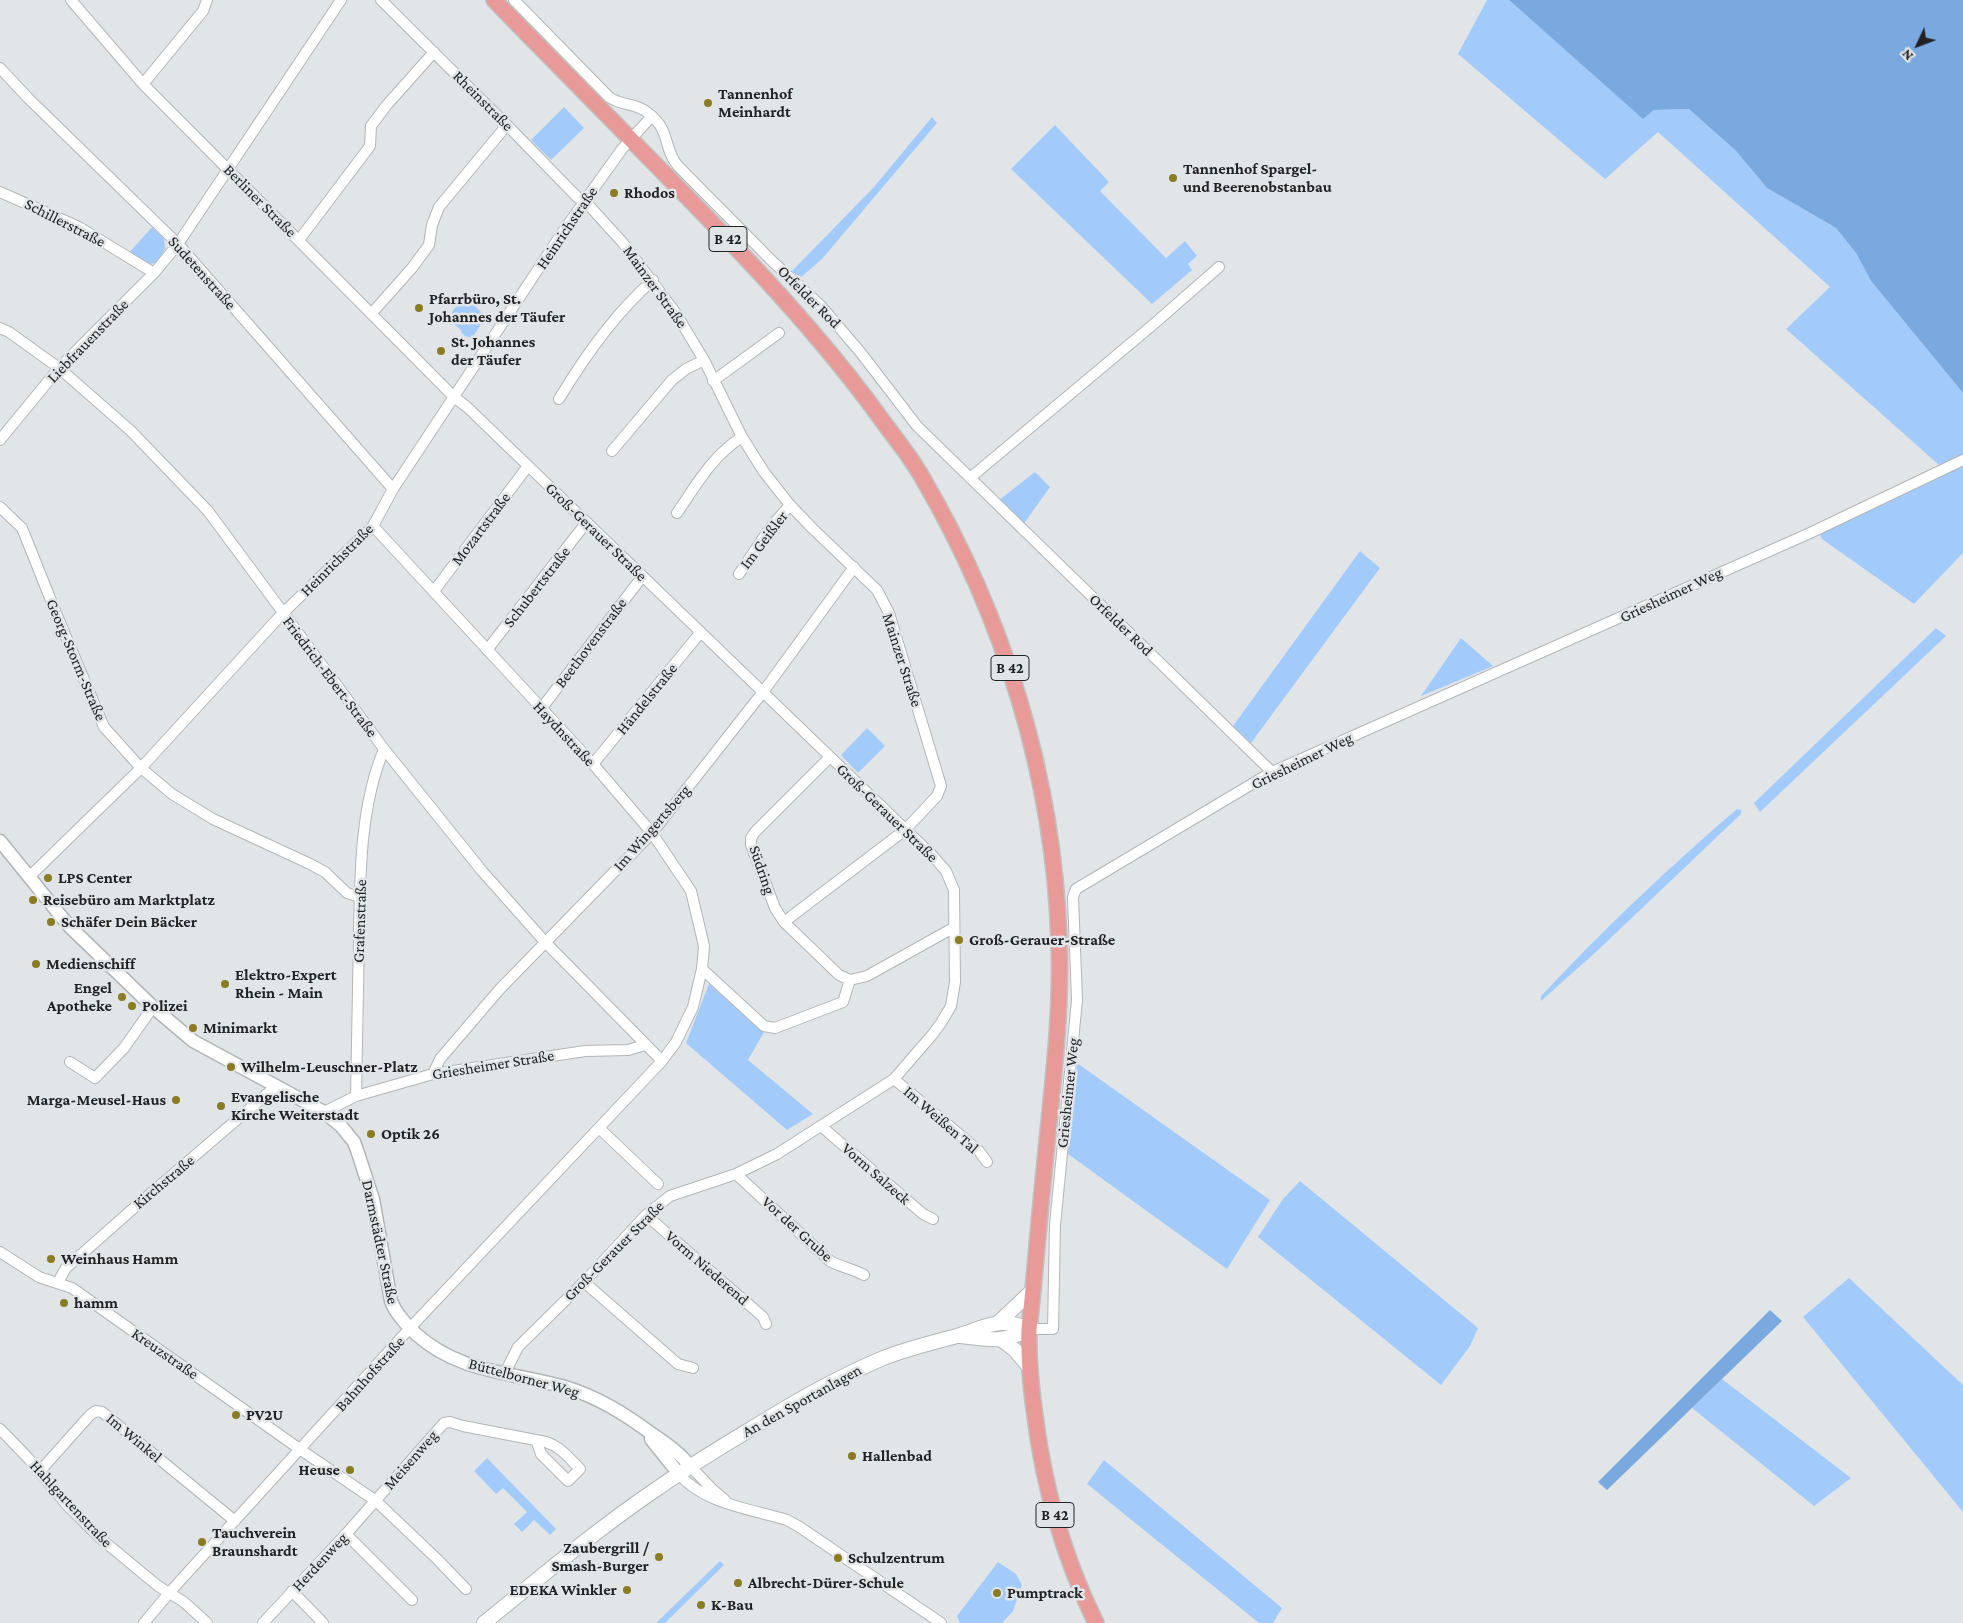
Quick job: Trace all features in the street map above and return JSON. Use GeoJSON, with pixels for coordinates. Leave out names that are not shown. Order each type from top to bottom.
{"type":"FeatureCollection","features":[{"type":"Feature","properties":{"kind":"main road","name":"B 42"},"geometry":{"type":"LineString","coordinates":[[494,0],[609,118],[626,144],[778,292],[862,391],[921,474],[976,580],[1009,665],[1025,718],[1040,779],[1054,867],[1059,938],[1058,1027],[1029,1329],[1030,1368],[1038,1444],[1047,1486],[1058,1528],[1072,1569],[1096,1623]]}},
{"type":"Feature","properties":{"kind":"main road"},"geometry":{"type":"LineString","coordinates":[[999,1322],[1033,1290]]}},
{"type":"Feature","properties":{"kind":"main road"},"geometry":{"type":"LineString","coordinates":[[957,1336],[999,1322],[1012,1323],[1029,1329]]}},
{"type":"Feature","properties":{"kind":"main road"},"geometry":{"type":"LineString","coordinates":[[957,1336],[1002,1340],[1019,1335],[1029,1329]]}},
{"type":"Feature","properties":{"kind":"main road","name":"An den Sportanlagen"},"geometry":{"type":"LineString","coordinates":[[486,1622],[594,1534],[707,1455],[833,1381],[882,1359],[926,1343],[957,1336]]}},
{"type":"Feature","properties":{"kind":"main road"},"geometry":{"type":"LineString","coordinates":[[1002,1340],[1015,1350],[1030,1368]]}},
{"type":"Feature","properties":{"kind":"street"},"geometry":{"type":"LineString","coordinates":[[143,84],[203,11],[207,0]]}},
{"type":"Feature","properties":{"kind":"street","name":"Liebfrauenstraße"},"geometry":{"type":"LineString","coordinates":[[0,440],[59,368],[154,274],[178,244],[341,0]]}},
{"type":"Feature","properties":{"kind":"street","name":"Rheinstraße"},"geometry":{"type":"LineString","coordinates":[[381,0],[577,196],[585,201]]}},
{"type":"Feature","properties":{"kind":"street"},"geometry":{"type":"LineString","coordinates":[[514,0],[609,97],[617,102],[644,110],[652,116],[626,144]]}},
{"type":"Feature","properties":{"kind":"street","name":"Berliner Straße"},"geometry":{"type":"LineString","coordinates":[[76,2],[143,84],[372,312],[454,397]]}},
{"type":"Feature","properties":{"kind":"street"},"geometry":{"type":"LineString","coordinates":[[299,240],[370,146],[371,126],[434,52]]}},
{"type":"Feature","properties":{"kind":"street","name":"Sudetenstraße"},"geometry":{"type":"LineString","coordinates":[[0,68],[28,98],[178,244],[392,489]]}},
{"type":"Feature","properties":{"kind":"street","name":"Orfelder Rod"},"geometry":{"type":"LineString","coordinates":[[652,116],[664,131],[669,154],[678,166],[773,262],[821,306],[861,353],[916,426],[1272,772]]}},
{"type":"Feature","properties":{"kind":"street"},"geometry":{"type":"LineString","coordinates":[[372,312],[430,245],[432,224],[439,207],[507,125]]}},
{"type":"Feature","properties":{"kind":"street","name":"Heinrichstraße"},"geometry":{"type":"LineString","coordinates":[[29,877],[141,768],[282,614],[373,526],[392,489],[585,201],[626,144]]}},
{"type":"Feature","properties":{"kind":"street","name":"Schillerstraße"},"geometry":{"type":"LineString","coordinates":[[0,192],[80,227],[154,274]]}},
{"type":"Feature","properties":{"kind":"street","name":"Mainzer Straße"},"geometry":{"type":"LineString","coordinates":[[585,201],[623,243],[676,312],[704,360],[742,437],[764,472],[790,505],[878,590],[889,613],[941,786],[937,796],[905,830],[784,922]]}},
{"type":"Feature","properties":{"kind":"street"},"geometry":{"type":"LineString","coordinates":[[970,478],[1156,323],[1220,267]]}},
{"type":"Feature","properties":{"kind":"street"},"geometry":{"type":"LineString","coordinates":[[559,399],[572,377],[630,300],[652,280]]}},
{"type":"Feature","properties":{"kind":"street","name":"Friedrich-Ebert-Straße"},"geometry":{"type":"LineString","coordinates":[[0,328],[9,332],[59,368],[131,431],[208,511],[282,614],[384,749],[482,871],[546,943],[645,1045]]}},
{"type":"Feature","properties":{"kind":"street"},"geometry":{"type":"LineString","coordinates":[[714,381],[779,333]]}},
{"type":"Feature","properties":{"kind":"street"},"geometry":{"type":"LineString","coordinates":[[612,451],[672,380],[686,369],[704,360]]}},
{"type":"Feature","properties":{"kind":"street","name":"Groß-Gerauer Straße"},"geometry":{"type":"LineString","coordinates":[[454,397],[905,830],[946,872],[954,890],[955,982],[951,1006],[941,1023],[894,1079],[777,1154],[736,1174],[670,1196],[646,1214],[584,1282],[518,1347],[505,1373]]}},
{"type":"Feature","properties":{"kind":"street"},"geometry":{"type":"LineString","coordinates":[[677,513],[714,459],[726,447],[742,437]]}},
{"type":"Feature","properties":{"kind":"street","name":"Griesheimer Weg"},"geometry":{"type":"LineString","coordinates":[[1029,1329],[1053,1329],[1055,1225],[1077,1000],[1073,896],[1076,889],[1272,772],[1810,533],[1963,460]]}},
{"type":"Feature","properties":{"kind":"street","name":"Mozartstraße"},"geometry":{"type":"LineString","coordinates":[[434,592],[528,466]]}},
{"type":"Feature","properties":{"kind":"street","name":"Im Geißler"},"geometry":{"type":"LineString","coordinates":[[738,574],[770,528],[790,505]]}},
{"type":"Feature","properties":{"kind":"street","name":"Georg-Storm-Straße"},"geometry":{"type":"LineString","coordinates":[[0,507],[22,528],[104,727],[141,768],[172,794],[213,819],[325,872],[348,893],[360,897]]}},
{"type":"Feature","properties":{"kind":"street","name":"Schubertstraße"},"geometry":{"type":"LineString","coordinates":[[487,650],[586,524]]}},
{"type":"Feature","properties":{"kind":"street","name":"Haydnstraße"},"geometry":{"type":"LineString","coordinates":[[373,526],[593,764],[652,833],[691,891],[704,946],[702,969],[693,1007],[676,1042],[662,1061]]}},
{"type":"Feature","properties":{"kind":"street","name":"Im Wingertsberg"},"geometry":{"type":"LineString","coordinates":[[433,1074],[440,1058],[499,990],[652,833],[763,692],[854,567]]}},
{"type":"Feature","properties":{"kind":"street","name":"Beethovenstraße"},"geometry":{"type":"LineString","coordinates":[[541,709],[642,577]]}},
{"type":"Feature","properties":{"kind":"street","name":"Händelstraße"},"geometry":{"type":"LineString","coordinates":[[593,764],[700,633]]}},
{"type":"Feature","properties":{"kind":"street","name":"Grafenstraße"},"geometry":{"type":"LineString","coordinates":[[356,1096],[360,897],[367,804],[375,769],[384,749]]}},
{"type":"Feature","properties":{"kind":"street","name":"Südring"},"geometry":{"type":"LineString","coordinates":[[830,757],[755,832],[751,838],[751,845],[775,908],[784,922],[839,975],[850,980]]}},
{"type":"Feature","properties":{"kind":"street","name":"Darmstädter Straße"},"geometry":{"type":"LineString","coordinates":[[0,841],[69,926],[153,1007],[193,1041],[324,1112],[341,1126],[354,1142],[373,1199],[390,1301],[398,1315],[410,1328]]}},
{"type":"Feature","properties":{"kind":"street"},"geometry":{"type":"LineString","coordinates":[[702,969],[764,1026],[775,1028],[843,1002],[850,980],[867,976],[953,928]]}},
{"type":"Feature","properties":{"kind":"street"},"geometry":{"type":"LineString","coordinates":[[70,1062],[95,1078],[124,1048],[153,1007]]}},
{"type":"Feature","properties":{"kind":"street"},"geometry":{"type":"LineString","coordinates":[[645,1045],[662,1061]]}},
{"type":"Feature","properties":{"kind":"street","name":"Griesheimer Straße"},"geometry":{"type":"LineString","coordinates":[[324,1112],[356,1096],[433,1074],[585,1051],[628,1050],[645,1045]]}},
{"type":"Feature","properties":{"kind":"street","name":"Bahnhofstraße"},"geometry":{"type":"LineString","coordinates":[[144,1623],[169,1593],[410,1328],[662,1061]]}},
{"type":"Feature","properties":{"kind":"street","name":"Im Weißen Tal"},"geometry":{"type":"LineString","coordinates":[[894,1079],[987,1162]]}},
{"type":"Feature","properties":{"kind":"street","name":"Kirchstraße"},"geometry":{"type":"LineString","coordinates":[[58,1282],[64,1271],[87,1250],[275,1086]]}},
{"type":"Feature","properties":{"kind":"street","name":"Vorm Salzeck"},"geometry":{"type":"LineString","coordinates":[[821,1126],[923,1214],[934,1219]]}},
{"type":"Feature","properties":{"kind":"street"},"geometry":{"type":"LineString","coordinates":[[599,1128],[658,1184]]}},
{"type":"Feature","properties":{"kind":"street","name":"Vor der Grube"},"geometry":{"type":"LineString","coordinates":[[736,1174],[830,1261],[864,1275]]}},
{"type":"Feature","properties":{"kind":"street","name":"Vorm Niederend"},"geometry":{"type":"LineString","coordinates":[[646,1214],[763,1316],[766,1324]]}},
{"type":"Feature","properties":{"kind":"street","name":"Kreuzstraße"},"geometry":{"type":"LineString","coordinates":[[0,1252],[39,1277],[72,1288],[376,1501],[437,1559],[466,1590]]}},
{"type":"Feature","properties":{"kind":"street"},"geometry":{"type":"LineString","coordinates":[[584,1282],[678,1364],[693,1368]]}},
{"type":"Feature","properties":{"kind":"street","name":"Büttelborner Weg"},"geometry":{"type":"LineString","coordinates":[[410,1328],[450,1358],[484,1369],[559,1385],[611,1406],[670,1447],[684,1470],[732,1504],[787,1520],[798,1526],[941,1623]]}},
{"type":"Feature","properties":{"kind":"street","name":"Im Winkel"},"geometry":{"type":"LineString","coordinates":[[40,1471],[90,1415],[99,1411],[235,1521]]}},
{"type":"Feature","properties":{"kind":"street","name":"Meisenweg"},"geometry":{"type":"LineString","coordinates":[[376,1501],[438,1428],[446,1422],[536,1440]]}},
{"type":"Feature","properties":{"kind":"street","name":"Hahlgartenstraße"},"geometry":{"type":"LineString","coordinates":[[0,1429],[100,1538],[169,1593]]}},
{"type":"Feature","properties":{"kind":"street","name":"Herdenweg"},"geometry":{"type":"LineString","coordinates":[[263,1623],[376,1501]]}},
{"type":"Feature","properties":{"kind":"street"},"geometry":{"type":"LineString","coordinates":[[346,1534],[412,1600]]}},
{"type":"Feature","properties":{"kind":"street"},"geometry":{"type":"LineString","coordinates":[[292,1591],[323,1623]]}},
{"type":"Feature","properties":{"kind":"street"},"geometry":{"type":"LineString","coordinates":[[169,1593],[184,1602],[207,1623]]}},
{"type":"Feature","properties":{"kind":"shaded area"},"geometry":{"type":"Polygon","coordinates":[[[1487,0],[1509,0],[1643,118],[1654,110],[1689,109],[1736,151],[1767,188],[1836,228],[1856,253],[1871,281],[1963,393],[1963,454],[1939,465],[1786,329],[1830,287],[1658,132],[1605,179],[1458,54],[1487,0]]]}},
{"type":"Feature","properties":{"kind":"shaded area"},"geometry":{"type":"Polygon","coordinates":[[[1509,0],[1963,0],[1963,393],[1871,281],[1856,253],[1836,228],[1767,188],[1736,151],[1689,109],[1654,110],[1643,119],[1509,0]]]}},
{"type":"Feature","properties":{"kind":"shaded area"},"geometry":{"type":"Polygon","coordinates":[[[564,107],[584,128],[551,160],[531,140],[564,107]]]}},
{"type":"Feature","properties":{"kind":"shaded area"},"geometry":{"type":"Polygon","coordinates":[[[932,117],[937,123],[822,259],[800,278],[792,271],[874,187],[932,117]]]}},
{"type":"Feature","properties":{"kind":"shaded area"},"geometry":{"type":"Polygon","coordinates":[[[1055,125],[1109,182],[1100,191],[1166,258],[1185,241],[1197,256],[1188,264],[1192,270],[1152,304],[1011,169],[1055,125]]]}},
{"type":"Feature","properties":{"kind":"shaded area"},"geometry":{"type":"Polygon","coordinates":[[[152,227],[164,239],[165,249],[157,262],[147,265],[129,253],[152,227]]]}},
{"type":"Feature","properties":{"kind":"shaded area"},"geometry":{"type":"Polygon","coordinates":[[[466,297],[486,317],[472,338],[465,336],[448,319],[454,309],[466,297]]]}},
{"type":"Feature","properties":{"kind":"shaded area"},"geometry":{"type":"Polygon","coordinates":[[[1963,465],[1963,553],[1914,604],[1822,539],[1820,535],[1822,531],[1963,465]]]}},
{"type":"Feature","properties":{"kind":"shaded area"},"geometry":{"type":"Polygon","coordinates":[[[1035,472],[1050,487],[1023,525],[998,501],[1035,472]]]}},
{"type":"Feature","properties":{"kind":"shaded area"},"geometry":{"type":"Polygon","coordinates":[[[1360,551],[1380,568],[1251,743],[1233,726],[1360,551]]]}},
{"type":"Feature","properties":{"kind":"shaded area"},"geometry":{"type":"Polygon","coordinates":[[[1936,628],[1946,636],[1760,812],[1754,803],[1936,628]]]}},
{"type":"Feature","properties":{"kind":"shaded area"},"geometry":{"type":"Polygon","coordinates":[[[1461,638],[1493,666],[1421,696],[1461,638]]]}},
{"type":"Feature","properties":{"kind":"shaded area"},"geometry":{"type":"Polygon","coordinates":[[[867,728],[885,746],[858,773],[841,755],[867,728]]]}},
{"type":"Feature","properties":{"kind":"shaded area"},"geometry":{"type":"Polygon","coordinates":[[[1737,809],[1741,810],[1741,814],[1597,951],[1541,1001],[1541,996],[1612,923],[1686,853],[1737,809]]]}},
{"type":"Feature","properties":{"kind":"shaded area"},"geometry":{"type":"Polygon","coordinates":[[[709,984],[764,1032],[748,1060],[813,1114],[787,1130],[686,1043],[709,984]]]}},
{"type":"Feature","properties":{"kind":"shaded area"},"geometry":{"type":"Polygon","coordinates":[[[1077,1063],[1270,1200],[1227,1269],[1068,1154],[1077,1063]]]}},
{"type":"Feature","properties":{"kind":"shaded area"},"geometry":{"type":"Polygon","coordinates":[[[1300,1181],[1478,1328],[1470,1346],[1441,1385],[1258,1237],[1283,1199],[1300,1181]]]}},
{"type":"Feature","properties":{"kind":"shaded area"},"geometry":{"type":"Polygon","coordinates":[[[1849,1278],[1963,1385],[1963,1512],[1803,1317],[1849,1278]]]}},
{"type":"Feature","properties":{"kind":"shaded area"},"geometry":{"type":"Polygon","coordinates":[[[1770,1310],[1782,1321],[1607,1490],[1598,1482],[1770,1310]]]}},
{"type":"Feature","properties":{"kind":"shaded area"},"geometry":{"type":"Polygon","coordinates":[[[1722,1379],[1851,1478],[1814,1506],[1692,1408],[1722,1379]]]}},
{"type":"Feature","properties":{"kind":"shaded area"},"geometry":{"type":"Polygon","coordinates":[[[487,1458],[556,1529],[550,1535],[534,1520],[522,1532],[514,1524],[527,1512],[503,1488],[496,1494],[474,1471],[487,1458]]]}},
{"type":"Feature","properties":{"kind":"shaded area"},"geometry":{"type":"Polygon","coordinates":[[[1104,1460],[1282,1608],[1273,1623],[1259,1623],[1087,1484],[1104,1460]]]}},
{"type":"Feature","properties":{"kind":"shaded area"},"geometry":{"type":"Polygon","coordinates":[[[720,1561],[724,1565],[665,1623],[656,1623],[720,1561]]]}},
{"type":"Feature","properties":{"kind":"shaded area","name":"Pumptrack"},"geometry":{"type":"Polygon","coordinates":[[[998,1562],[1016,1574],[1022,1585],[1013,1611],[1002,1623],[960,1623],[957,1616],[998,1562]]]}},
{"type":"Feature","properties":{"kind":"place","name":"Tannenhof Meinhardt"},"geometry":{"type":"Point","coordinates":[708,103]}},
{"type":"Feature","properties":{"kind":"place","name":"Tannenhof Spargel- und Beerenobstanbau"},"geometry":{"type":"Point","coordinates":[1173,178]}},
{"type":"Feature","properties":{"kind":"place","name":"Rhodos"},"geometry":{"type":"Point","coordinates":[614,193]}},
{"type":"Feature","properties":{"kind":"place","name":"Pfarrbüro, St. Johannes der Täufer"},"geometry":{"type":"Point","coordinates":[419,308]}},
{"type":"Feature","properties":{"kind":"place","name":"St. Johannes der Täufer"},"geometry":{"type":"Point","coordinates":[441,351]}},
{"type":"Feature","properties":{"kind":"place","name":"LPS Center"},"geometry":{"type":"Point","coordinates":[48,878]}},
{"type":"Feature","properties":{"kind":"place","name":"Reisebüro am Marktplatz"},"geometry":{"type":"Point","coordinates":[33,900]}},
{"type":"Feature","properties":{"kind":"place","name":"Schäfer Dein Bäcker"},"geometry":{"type":"Point","coordinates":[51,922]}},
{"type":"Feature","properties":{"kind":"place","name":"Groß-Gerauer-Straße"},"geometry":{"type":"Point","coordinates":[959,940]}},
{"type":"Feature","properties":{"kind":"place","name":"Medienschiff"},"geometry":{"type":"Point","coordinates":[36,964]}},
{"type":"Feature","properties":{"kind":"place","name":"Elektro-Expert Rhein - Main"},"geometry":{"type":"Point","coordinates":[225,984]}},
{"type":"Feature","properties":{"kind":"place","name":"Engel Apotheke"},"geometry":{"type":"Point","coordinates":[122,997]}},
{"type":"Feature","properties":{"kind":"place","name":"Polizei"},"geometry":{"type":"Point","coordinates":[132,1006]}},
{"type":"Feature","properties":{"kind":"place","name":"Minimarkt"},"geometry":{"type":"Point","coordinates":[193,1028]}},
{"type":"Feature","properties":{"kind":"place","name":"Wilhelm-Leuschner-Platz"},"geometry":{"type":"Point","coordinates":[231,1067]}},
{"type":"Feature","properties":{"kind":"place","name":"Marga-Meusel-Haus"},"geometry":{"type":"Point","coordinates":[176,1100]}},
{"type":"Feature","properties":{"kind":"place","name":"Evangelische Kirche Weiterstadt"},"geometry":{"type":"Point","coordinates":[221,1106]}},
{"type":"Feature","properties":{"kind":"place","name":"Optik 26"},"geometry":{"type":"Point","coordinates":[371,1134]}},
{"type":"Feature","properties":{"kind":"place","name":"Weinhaus Hamm"},"geometry":{"type":"Point","coordinates":[51,1259]}},
{"type":"Feature","properties":{"kind":"place","name":"hamm"},"geometry":{"type":"Point","coordinates":[64,1303]}},
{"type":"Feature","properties":{"kind":"place","name":"PV2U"},"geometry":{"type":"Point","coordinates":[236,1415]}},
{"type":"Feature","properties":{"kind":"place","name":"Hallenbad"},"geometry":{"type":"Point","coordinates":[852,1456]}},
{"type":"Feature","properties":{"kind":"place","name":"Heuse"},"geometry":{"type":"Point","coordinates":[350,1470]}},
{"type":"Feature","properties":{"kind":"place","name":"Tauchverein Braunshardt"},"geometry":{"type":"Point","coordinates":[202,1542]}},
{"type":"Feature","properties":{"kind":"place","name":"Zaubergrill / Smash-Burger"},"geometry":{"type":"Point","coordinates":[659,1557]}},
{"type":"Feature","properties":{"kind":"place","name":"Schulzentrum"},"geometry":{"type":"Point","coordinates":[838,1558]}},
{"type":"Feature","properties":{"kind":"place","name":"Albrecht-Dürer-Schule"},"geometry":{"type":"Point","coordinates":[738,1583]}},
{"type":"Feature","properties":{"kind":"place","name":"EDEKA Winkler"},"geometry":{"type":"Point","coordinates":[627,1590]}},
{"type":"Feature","properties":{"kind":"place","name":"Pumptrack"},"geometry":{"type":"Point","coordinates":[997,1593]}},
{"type":"Feature","properties":{"kind":"place","name":"K-Bau"},"geometry":{"type":"Point","coordinates":[701,1605]}}]}
